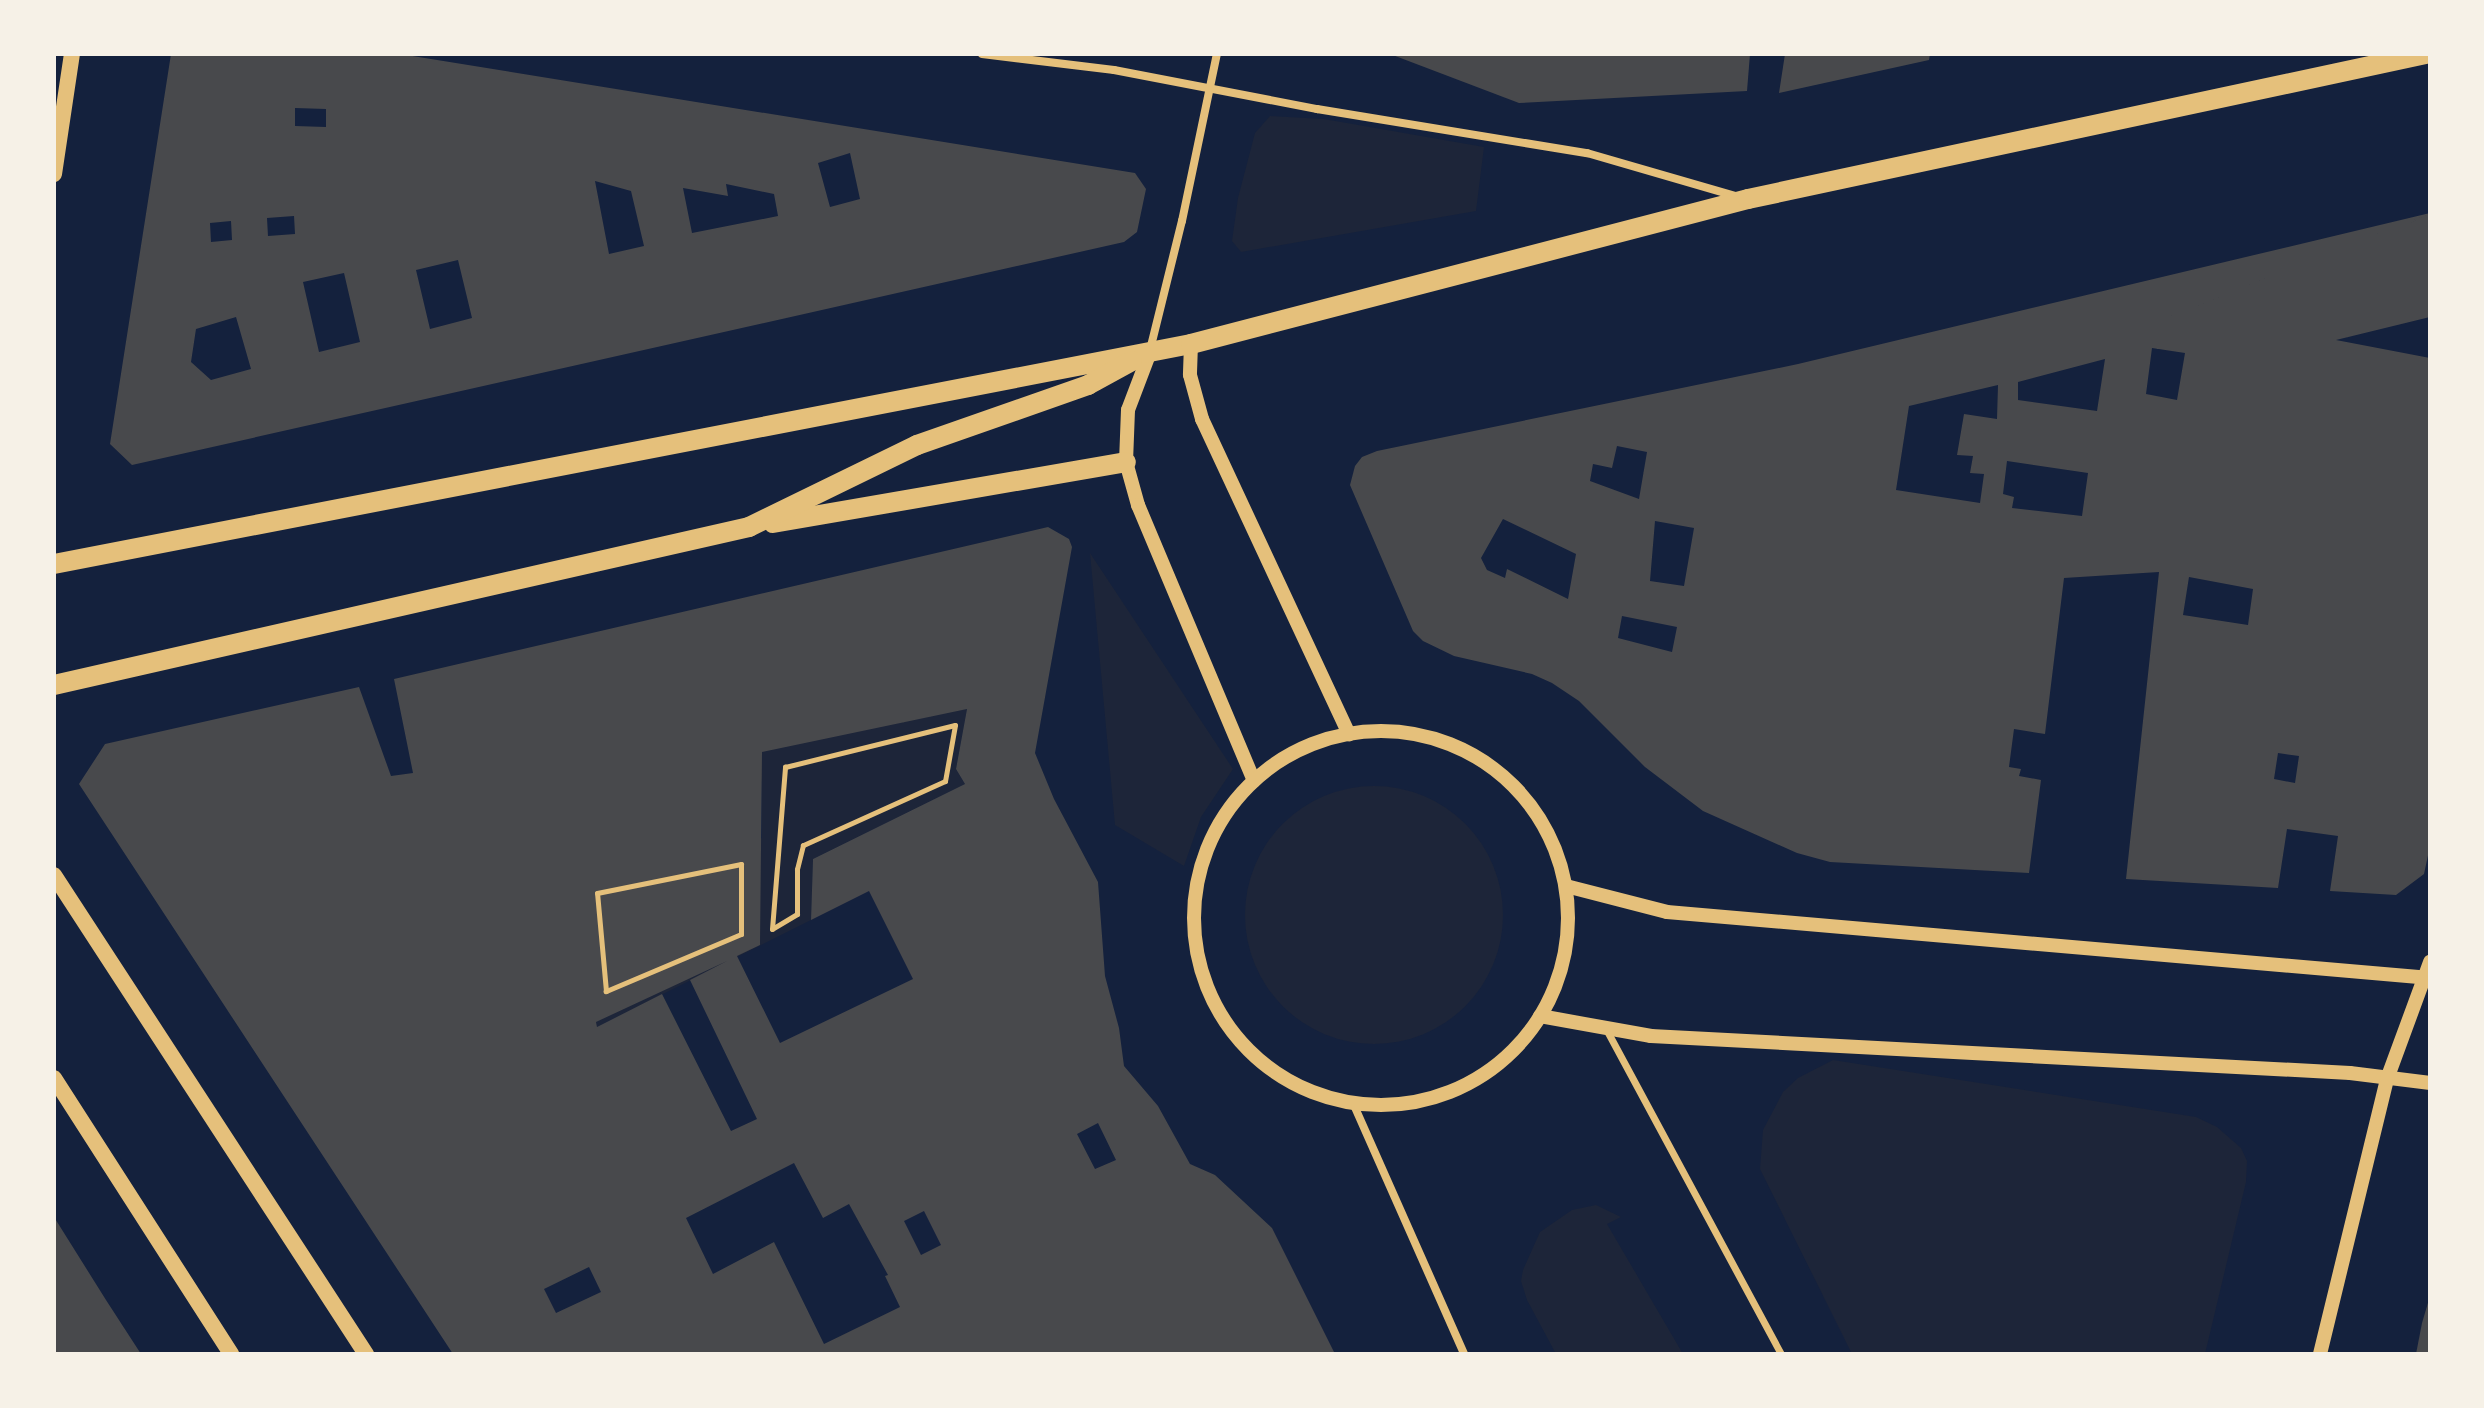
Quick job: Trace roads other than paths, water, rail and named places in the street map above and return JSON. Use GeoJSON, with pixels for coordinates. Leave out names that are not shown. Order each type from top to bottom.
{"type":"FeatureCollection","features":[{"type":"Feature","properties":{"kind":"main road"},"geometry":{"type":"LineString","coordinates":[[54,174],[72,54]]}},
{"type":"Feature","properties":{"kind":"main road"},"geometry":{"type":"LineString","coordinates":[[54,564],[1191,344],[1748,199],[2426,54]]}},
{"type":"Feature","properties":{"kind":"main road"},"geometry":{"type":"LineString","coordinates":[[749,527],[917,445],[1088,385],[1150,352]]}},
{"type":"Feature","properties":{"kind":"main road"},"geometry":{"type":"LineString","coordinates":[[54,685],[749,527],[1126,462]]}},
{"type":"Feature","properties":{"kind":"main road"},"geometry":{"type":"LineString","coordinates":[[54,875],[366,1354]]}},
{"type":"Feature","properties":{"kind":"main road"},"geometry":{"type":"LineString","coordinates":[[54,1078],[231,1354]]}},
{"type":"Feature","properties":{"kind":"street"},"geometry":{"type":"LineString","coordinates":[[982,54],[1114,70],[1208,89],[1587,153],[1748,199]]}},
{"type":"Feature","properties":{"kind":"street"},"geometry":{"type":"LineString","coordinates":[[1217,54],[1182,221],[1150,352],[1128,410],[1126,462],[1138,505],[1254,781]]}},
{"type":"Feature","properties":{"kind":"street"},"geometry":{"type":"LineString","coordinates":[[1191,344],[1190,375],[1202,419],[1349,734]]}},
{"type":"Feature","properties":{"kind":"street"},"geometry":{"type":"LineString","coordinates":[[1407,733],[1464,750],[1490,765],[1531,806],[1558,858],[1566,886],[1564,954],[1555,989],[1540,1016],[1513,1050],[1492,1068],[1449,1092],[1402,1104],[1353,1103],[1303,1089],[1259,1061],[1225,1021],[1202,974],[1194,923],[1201,870],[1221,822],[1254,781],[1298,751],[1349,734],[1407,733]]}},
{"type":"Feature","properties":{"kind":"street"},"geometry":{"type":"LineString","coordinates":[[1566,886],[1667,912],[2427,978]]}},
{"type":"Feature","properties":{"kind":"street"},"geometry":{"type":"LineString","coordinates":[[2320,1354],[2387,1079],[2427,978],[2430,962]]}},
{"type":"Feature","properties":{"kind":"street"},"geometry":{"type":"LineString","coordinates":[[1540,1016],[1651,1036],[2334,1072],[2430,1083]]}},
{"type":"Feature","properties":{"kind":"street"},"geometry":{"type":"LineString","coordinates":[[1606,1029],[1781,1354]]}},
{"type":"Feature","properties":{"kind":"street"},"geometry":{"type":"LineString","coordinates":[[1353,1103],[1464,1354]]}}]}
